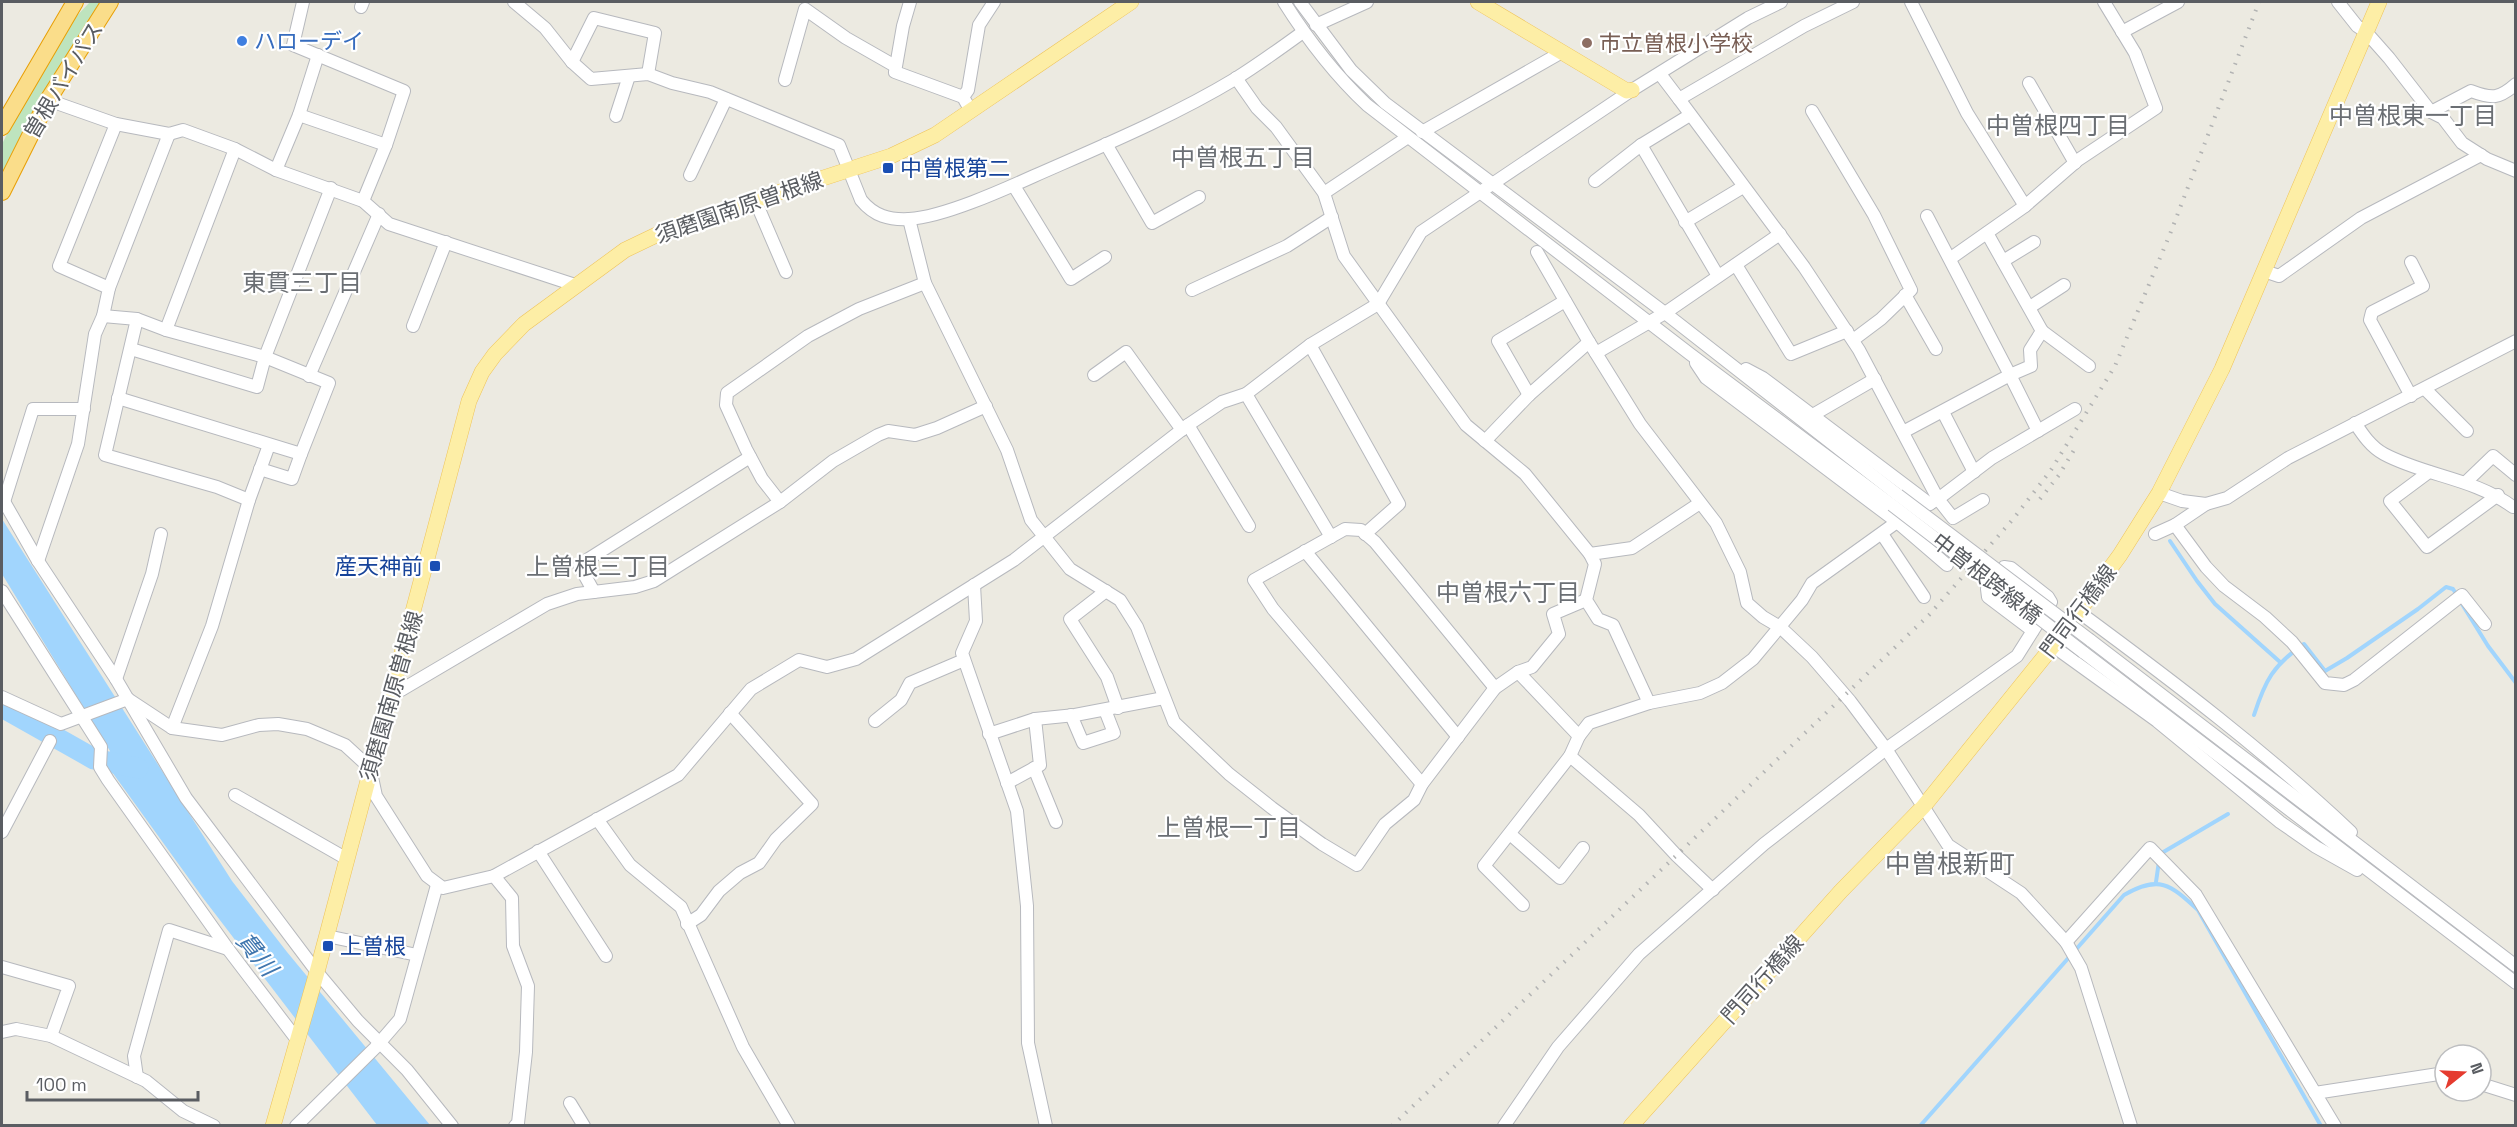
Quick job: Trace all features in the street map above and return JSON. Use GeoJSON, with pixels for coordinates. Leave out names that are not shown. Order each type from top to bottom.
{"type":"FeatureCollection","features":[{"type":"Feature","properties":{"kind":"highway","name":"曽根バイパス"},"geometry":{"type":"LineString","coordinates":[[2,127],[75,2]]}},
{"type":"Feature","properties":{"kind":"highway","name":"曽根バイパス"},"geometry":{"type":"LineString","coordinates":[[2,192],[48,100],[110,2]]}},
{"type":"Feature","properties":{"kind":"main road","name":"須磨園南原曽根線"},"geometry":{"type":"LineString","coordinates":[[273,1125],[317,974],[370,768],[470,401],[482,372],[495,354],[524,324],[625,250],[675,226],[900,152],[935,135],[1131,2]]}},
{"type":"Feature","properties":{"kind":"main road"},"geometry":{"type":"LineString","coordinates":[[1478,2],[1627,91],[1632,90]]}},
{"type":"Feature","properties":{"kind":"main road","name":"門司行橋線"},"geometry":{"type":"LineString","coordinates":[[1630,1125],[1841,891],[1923,807],[2053,646],[2120,555],[2159,493],[2222,369],[2379,2]]}},
{"type":"Feature","properties":{"kind":"street"},"geometry":{"type":"LineString","coordinates":[[303,2],[293,45],[404,91],[386,145],[363,201]]}},
{"type":"Feature","properties":{"kind":"street"},"geometry":{"type":"LineString","coordinates":[[514,2],[544,28],[572,62],[591,79],[648,74],[672,83],[710,92],[839,145],[861,200],[872,211],[885,218],[909,219],[930,215],[1014,186],[1106,144],[1193,102],[1236,78],[1303,32]]}},
{"type":"Feature","properties":{"kind":"street"},"geometry":{"type":"LineString","coordinates":[[910,2],[895,72],[963,97],[971,111]]}},
{"type":"Feature","properties":{"kind":"street"},"geometry":{"type":"LineString","coordinates":[[963,97],[968,90],[979,25],[994,2]]}},
{"type":"Feature","properties":{"kind":"street"},"geometry":{"type":"LineString","coordinates":[[1284,2],[1303,32],[1348,87],[1408,137],[1690,354],[1895,500]]}},
{"type":"Feature","properties":{"kind":"street"},"geometry":{"type":"LineString","coordinates":[[1300,2],[1351,70],[1385,103],[1494,182],[1665,313],[1895,500]]}},
{"type":"Feature","properties":{"kind":"street"},"geometry":{"type":"LineString","coordinates":[[1316,25],[1367,2]]}},
{"type":"Feature","properties":{"kind":"street"},"geometry":{"type":"LineString","coordinates":[[127,700],[172,728],[222,735],[259,725],[278,724],[307,729],[345,745],[370,768],[376,796],[427,876],[437,885],[443,888],[494,876],[678,775],[751,689],[799,660],[827,667],[856,659],[1014,560],[1185,427],[1222,402],[1246,394],[1310,345],[1378,304],[1421,232],[1632,90],[1749,18],[1782,2]]}},
{"type":"Feature","properties":{"kind":"street"},"geometry":{"type":"LineString","coordinates":[[1679,99],[1804,26],[1853,2]]}},
{"type":"Feature","properties":{"kind":"street"},"geometry":{"type":"LineString","coordinates":[[1911,2],[1966,113],[2025,206]]}},
{"type":"Feature","properties":{"kind":"street"},"geometry":{"type":"LineString","coordinates":[[1951,258],[2025,206],[2075,163],[2156,108],[2135,53],[2104,2]]}},
{"type":"Feature","properties":{"kind":"street"},"geometry":{"type":"LineString","coordinates":[[2122,32],[2178,2]]}},
{"type":"Feature","properties":{"kind":"street"},"geometry":{"type":"LineString","coordinates":[[2338,2],[2366,32],[2431,112],[2443,118],[2463,143],[2481,155],[2513,167]]}},
{"type":"Feature","properties":{"kind":"street"},"geometry":{"type":"LineString","coordinates":[[785,80],[805,9],[846,38],[895,66]]}},
{"type":"Feature","properties":{"kind":"street"},"geometry":{"type":"LineString","coordinates":[[572,62],[594,18],[655,33],[648,74]]}},
{"type":"Feature","properties":{"kind":"street"},"geometry":{"type":"LineString","coordinates":[[1422,132],[1562,52]]}},
{"type":"Feature","properties":{"kind":"street"},"geometry":{"type":"LineString","coordinates":[[276,170],[299,115],[318,55]]}},
{"type":"Feature","properties":{"kind":"street"},"geometry":{"type":"LineString","coordinates":[[1660,74],[1780,234],[1850,335],[1903,432],[1934,501]]}},
{"type":"Feature","properties":{"kind":"street"},"geometry":{"type":"LineString","coordinates":[[616,116],[629,76]]}},
{"type":"Feature","properties":{"kind":"street"},"geometry":{"type":"LineString","coordinates":[[1236,78],[1257,108],[1276,127],[1324,193],[1344,256],[1466,425],[1525,474],[1590,554],[1595,564],[1586,600],[1598,620],[1613,625],[1649,703]]}},
{"type":"Feature","properties":{"kind":"street"},"geometry":{"type":"LineString","coordinates":[[2029,83],[2075,163]]}},
{"type":"Feature","properties":{"kind":"street"},"geometry":{"type":"LineString","coordinates":[[2431,112],[2471,91],[2486,96],[2502,96],[2516,84]]}},
{"type":"Feature","properties":{"kind":"street"},"geometry":{"type":"LineString","coordinates":[[690,175],[726,99]]}},
{"type":"Feature","properties":{"kind":"street"},"geometry":{"type":"LineString","coordinates":[[48,100],[117,124],[169,134],[183,130],[235,149],[276,170],[363,201],[389,224],[575,285]]}},
{"type":"Feature","properties":{"kind":"street"},"geometry":{"type":"LineString","coordinates":[[1736,265],[1791,354],[1850,335],[1881,319],[1911,290],[1874,215],[1812,111]]}},
{"type":"Feature","properties":{"kind":"street"},"geometry":{"type":"LineString","coordinates":[[299,115],[386,145]]}},
{"type":"Feature","properties":{"kind":"street"},"geometry":{"type":"LineString","coordinates":[[1595,182],[1641,145],[1690,115]]}},
{"type":"Feature","properties":{"kind":"street"},"geometry":{"type":"LineString","coordinates":[[109,288],[59,266],[117,124]]}},
{"type":"Feature","properties":{"kind":"street"},"geometry":{"type":"LineString","coordinates":[[38,561],[78,444],[95,334],[103,316],[109,288],[169,134]]}},
{"type":"Feature","properties":{"kind":"street"},"geometry":{"type":"LineString","coordinates":[[1324,193],[1408,137]]}},
{"type":"Feature","properties":{"kind":"street"},"geometry":{"type":"LineString","coordinates":[[1106,144],[1152,223],[1199,197]]}},
{"type":"Feature","properties":{"kind":"street"},"geometry":{"type":"LineString","coordinates":[[1641,145],[1718,276]]}},
{"type":"Feature","properties":{"kind":"street"},"geometry":{"type":"LineString","coordinates":[[166,330],[235,149]]}},
{"type":"Feature","properties":{"kind":"street"},"geometry":{"type":"LineString","coordinates":[[2264,271],[2279,276],[2361,218],[2481,155]]}},
{"type":"Feature","properties":{"kind":"street"},"geometry":{"type":"LineString","coordinates":[[1014,186],[1071,279],[1105,257]]}},
{"type":"Feature","properties":{"kind":"street"},"geometry":{"type":"LineString","coordinates":[[1685,222],[1743,187]]}},
{"type":"Feature","properties":{"kind":"street"},"geometry":{"type":"LineString","coordinates":[[131,349],[257,387],[265,357],[331,188]]}},
{"type":"Feature","properties":{"kind":"street"},"geometry":{"type":"LineString","coordinates":[[755,200],[786,272]]}},
{"type":"Feature","properties":{"kind":"street"},"geometry":{"type":"LineString","coordinates":[[309,376],[379,214]]}},
{"type":"Feature","properties":{"kind":"street"},"geometry":{"type":"LineString","coordinates":[[1927,216],[1951,258],[2038,431]]}},
{"type":"Feature","properties":{"kind":"street"},"geometry":{"type":"LineString","coordinates":[[1192,290],[1287,246],[1332,218]]}},
{"type":"Feature","properties":{"kind":"street"},"geometry":{"type":"LineString","coordinates":[[909,219],[925,283],[1007,450],[1031,520],[1070,569],[1120,600],[1137,627],[1174,722],[1229,774],[1322,844],[1357,865],[1385,824],[1414,800],[1422,784],[1495,688],[1518,672],[1532,667],[1559,634],[1553,614],[1586,600]]}},
{"type":"Feature","properties":{"kind":"street"},"geometry":{"type":"LineString","coordinates":[[1987,233],[2042,331],[2089,366]]}},
{"type":"Feature","properties":{"kind":"street"},"geometry":{"type":"LineString","coordinates":[[1485,441],[1529,395],[1592,348],[1665,313],[1780,234]]}},
{"type":"Feature","properties":{"kind":"street"},"geometry":{"type":"LineString","coordinates":[[413,326],[446,242]]}},
{"type":"Feature","properties":{"kind":"street"},"geometry":{"type":"LineString","coordinates":[[2003,261],[2034,242]]}},
{"type":"Feature","properties":{"kind":"street"},"geometry":{"type":"LineString","coordinates":[[1537,252],[1592,348],[1640,424],[1716,523],[1737,563],[1747,603],[1780,627],[1812,657],[1850,701],[1886,749],[1948,845],[2021,893],[2067,945],[2080,968],[2131,1125]]}},
{"type":"Feature","properties":{"kind":"street"},"geometry":{"type":"LineString","coordinates":[[2411,262],[2422,286],[2372,312],[2370,320],[2411,396]]}},
{"type":"Feature","properties":{"kind":"street"},"geometry":{"type":"LineString","coordinates":[[780,502],[762,479],[750,457],[726,405],[727,393],[808,336],[859,309],[925,283]]}},
{"type":"Feature","properties":{"kind":"street"},"geometry":{"type":"LineString","coordinates":[[2030,307],[2064,285]]}},
{"type":"Feature","properties":{"kind":"street"},"geometry":{"type":"LineString","coordinates":[[1905,295],[1936,349]]}},
{"type":"Feature","properties":{"kind":"street"},"geometry":{"type":"LineString","coordinates":[[1529,395],[1498,341],[1565,301]]}},
{"type":"Feature","properties":{"kind":"street"},"geometry":{"type":"LineString","coordinates":[[103,316],[136,319],[166,330],[265,357],[329,383],[292,479],[260,470]]}},
{"type":"Feature","properties":{"kind":"street"},"geometry":{"type":"LineString","coordinates":[[136,319],[105,455],[217,487],[249,501]]}},
{"type":"Feature","properties":{"kind":"street"},"geometry":{"type":"LineString","coordinates":[[1903,432],[2031,366],[2030,350],[2042,331]]}},
{"type":"Feature","properties":{"kind":"street"},"geometry":{"type":"LineString","coordinates":[[1310,345],[1398,504],[1365,534]]}},
{"type":"Feature","properties":{"kind":"street"},"geometry":{"type":"LineString","coordinates":[[1706,346],[1763,378],[1811,416],[1934,501],[1953,518],[1983,500]]}},
{"type":"Feature","properties":{"kind":"street"},"geometry":{"type":"LineString","coordinates":[[2155,534],[2175,525],[2206,504],[2227,498],[2288,458],[2514,346]]}},
{"type":"Feature","properties":{"kind":"street"},"geometry":{"type":"LineString","coordinates":[[1094,375],[1126,352],[1185,427],[1249,526]]}},
{"type":"Feature","properties":{"kind":"street"},"geometry":{"type":"LineString","coordinates":[[1690,354],[1706,378],[1897,522],[1947,565]]}},
{"type":"Feature","properties":{"kind":"street"},"geometry":{"type":"LineString","coordinates":[[1811,416],[1875,379]]}},
{"type":"Feature","properties":{"kind":"street"},"geometry":{"type":"LineString","coordinates":[[2425,389],[2467,431]]}},
{"type":"Feature","properties":{"kind":"street"},"geometry":{"type":"LineString","coordinates":[[1246,394],[1331,537]]}},
{"type":"Feature","properties":{"kind":"street"},"geometry":{"type":"LineString","coordinates":[[118,399],[301,454]]}},
{"type":"Feature","properties":{"kind":"street"},"geometry":{"type":"LineString","coordinates":[[391,696],[547,604],[577,594],[635,587],[654,581],[780,502],[833,461],[878,435],[888,431],[915,435],[938,428],[986,406]]}},
{"type":"Feature","properties":{"kind":"street"},"geometry":{"type":"LineString","coordinates":[[84,409],[33,409],[3,500],[38,561],[116,679],[186,798],[317,974],[377,1046],[407,1070],[452,1125]]}},
{"type":"Feature","properties":{"kind":"street"},"geometry":{"type":"LineString","coordinates":[[1523,905],[1484,866],[1570,756],[1579,736],[1589,723],[1649,703],[1700,693],[1722,683],[1753,659],[1812,583],[1897,522],[1934,501],[1974,471],[2075,409]]}},
{"type":"Feature","properties":{"kind":"street"},"geometry":{"type":"LineString","coordinates":[[1943,412],[1974,471]]}},
{"type":"Feature","properties":{"kind":"street"},"geometry":{"type":"LineString","coordinates":[[2355,423],[2366,439],[2383,453],[2429,472],[2466,482],[2498,495],[2513,507]]}},
{"type":"Feature","properties":{"kind":"street"},"geometry":{"type":"LineString","coordinates":[[172,728],[212,626],[249,501],[269,445]]}},
{"type":"Feature","properties":{"kind":"street"},"geometry":{"type":"LineString","coordinates":[[2466,482],[2493,456],[2516,474]]}},
{"type":"Feature","properties":{"kind":"street"},"geometry":{"type":"LineString","coordinates":[[594,592],[579,565],[750,457]]}},
{"type":"Feature","properties":{"kind":"street"},"geometry":{"type":"LineString","coordinates":[[2429,472],[2390,501],[2427,547],[2498,495]]}},
{"type":"Feature","properties":{"kind":"street"},"geometry":{"type":"LineString","coordinates":[[2159,493],[2182,501],[2206,504]]}},
{"type":"Feature","properties":{"kind":"street","name":"中曽根跨線橋"},"geometry":{"type":"LineString","coordinates":[[1895,500],[2090,640],[2397,884]]}},
{"type":"Feature","properties":{"kind":"street","name":"中曽根跨線橋"},"geometry":{"type":"LineString","coordinates":[[1895,500],[2083,652],[2397,884]]}},
{"type":"Feature","properties":{"kind":"street"},"geometry":{"type":"LineString","coordinates":[[1590,554],[1632,548],[1700,502]]}},
{"type":"Feature","properties":{"kind":"street"},"geometry":{"type":"LineString","coordinates":[[2175,525],[2206,567],[2224,586],[2265,617],[2292,642],[2325,683],[2344,685],[2457,599],[2485,624]]}},
{"type":"Feature","properties":{"kind":"street"},"geometry":{"type":"LineString","coordinates":[[1422,784],[1273,609],[1254,580],[1344,530],[1361,530],[1375,542],[1495,688]]}},
{"type":"Feature","properties":{"kind":"street"},"geometry":{"type":"LineString","coordinates":[[116,679],[152,574],[161,534]]}},
{"type":"Feature","properties":{"kind":"street"},"geometry":{"type":"LineString","coordinates":[[1882,534],[1924,597]]}},
{"type":"Feature","properties":{"kind":"street"},"geometry":{"type":"LineString","coordinates":[[1305,551],[1458,738]]}},
{"type":"Feature","properties":{"kind":"street"},"geometry":{"type":"LineString","coordinates":[[1504,1125],[1558,1047],[1632,963],[1764,844],[1886,749],[2017,656],[2051,602],[2048,597],[2011,568],[2004,567],[1987,589],[1988,597],[2032,631]]}},
{"type":"Feature","properties":{"kind":"street"},"geometry":{"type":"LineString","coordinates":[[974,585],[976,621],[962,652],[988,734],[1017,811],[1027,906],[1028,1043],[1046,1125]]}},
{"type":"Feature","properties":{"kind":"street"},"geometry":{"type":"LineString","coordinates":[[2,591],[85,717],[101,747],[100,764],[108,780],[228,949],[299,1037]]}},
{"type":"Feature","properties":{"kind":"street"},"geometry":{"type":"LineString","coordinates":[[1071,715],[1083,743],[1114,733],[1107,677],[1070,619],[1106,591]]}},
{"type":"Feature","properties":{"kind":"street"},"geometry":{"type":"LineString","coordinates":[[2079,612],[2265,754],[2397,884],[2516,982]]}},
{"type":"Feature","properties":{"kind":"street"},"geometry":{"type":"LineString","coordinates":[[2053,646],[2157,722],[2280,822],[2316,847],[2397,884],[2516,966]]}},
{"type":"Feature","properties":{"kind":"street"},"geometry":{"type":"LineString","coordinates":[[875,721],[901,700],[910,683],[964,660]]}},
{"type":"Feature","properties":{"kind":"street"},"geometry":{"type":"LineString","coordinates":[[1518,672],[1579,736]]}},
{"type":"Feature","properties":{"kind":"street"},"geometry":{"type":"LineString","coordinates":[[2,696],[50,721],[62,724],[127,700]]}},
{"type":"Feature","properties":{"kind":"street"},"geometry":{"type":"LineString","coordinates":[[988,734],[1035,719],[1111,709],[1164,698]]}},
{"type":"Feature","properties":{"kind":"street"},"geometry":{"type":"LineString","coordinates":[[687,924],[701,915],[719,891],[733,879],[759,863],[776,839],[812,804],[730,713]]}},
{"type":"Feature","properties":{"kind":"street"},"geometry":{"type":"LineString","coordinates":[[1007,783],[1040,765],[1035,719]]}},
{"type":"Feature","properties":{"kind":"street"},"geometry":{"type":"LineString","coordinates":[[2,832],[50,741]]}},
{"type":"Feature","properties":{"kind":"street"},"geometry":{"type":"LineString","coordinates":[[1570,756],[1638,815],[1713,890]]}},
{"type":"Feature","properties":{"kind":"street"},"geometry":{"type":"LineString","coordinates":[[1034,768],[1056,822]]}},
{"type":"Feature","properties":{"kind":"street"},"geometry":{"type":"LineString","coordinates":[[235,795],[347,859]]}},
{"type":"Feature","properties":{"kind":"street"},"geometry":{"type":"LineString","coordinates":[[597,819],[630,865],[681,907],[743,1047],[789,1125]]}},
{"type":"Feature","properties":{"kind":"street"},"geometry":{"type":"LineString","coordinates":[[1510,834],[1560,878],[1583,848]]}},
{"type":"Feature","properties":{"kind":"street"},"geometry":{"type":"LineString","coordinates":[[2067,945],[2150,848],[2196,895],[2335,1125]]}},
{"type":"Feature","properties":{"kind":"street"},"geometry":{"type":"LineString","coordinates":[[538,851],[606,956]]}},
{"type":"Feature","properties":{"kind":"street"},"geometry":{"type":"LineString","coordinates":[[494,876],[512,898],[513,946],[528,986],[526,1052],[518,1123],[515,1125]]}},
{"type":"Feature","properties":{"kind":"street"},"geometry":{"type":"LineString","coordinates":[[296,1125],[377,1046],[400,1019],[437,885]]}},
{"type":"Feature","properties":{"kind":"street"},"geometry":{"type":"LineString","coordinates":[[137,1077],[134,1056],[169,930],[228,949]]}},
{"type":"Feature","properties":{"kind":"street"},"geometry":{"type":"LineString","coordinates":[[327,936],[417,955]]}},
{"type":"Feature","properties":{"kind":"street"},"geometry":{"type":"LineString","coordinates":[[2,967],[69,986],[51,1036]]}},
{"type":"Feature","properties":{"kind":"street"},"geometry":{"type":"LineString","coordinates":[[2,1032],[16,1029],[51,1036],[137,1077],[183,1110],[214,1125]]}},
{"type":"Feature","properties":{"kind":"street"},"geometry":{"type":"LineString","coordinates":[[2316,1093],[2433,1075]]}},
{"type":"Feature","properties":{"kind":"street"},"geometry":{"type":"LineString","coordinates":[[2493,1088],[2516,1095]]}},
{"type":"Feature","properties":{"kind":"street"},"geometry":{"type":"LineString","coordinates":[[570,1103],[584,1125]]}},
{"type":"Feature","properties":{"kind":"green space"},"geometry":{"type":"Polygon","coordinates":[[[90,2],[101,2],[34,113],[2,177],[2,144],[29,91],[71,22],[90,2]]]}},
{"type":"Feature","properties":{"kind":"water"},"geometry":{"type":"Polygon","coordinates":[[[2,519],[232,881],[287,952],[430,1125],[377,1125],[203,898],[112,772],[110,751],[2,574],[2,519]]]}},
{"type":"Feature","properties":{"kind":"waterway"},"geometry":{"type":"LineString","coordinates":[[2170,541],[2215,604],[2280,662]]}},
{"type":"Feature","properties":{"kind":"waterway"},"geometry":{"type":"LineString","coordinates":[[2254,715],[2266,683],[2277,667],[2304,644],[2325,671],[2418,609],[2446,587],[2453,589],[2457,595]]}},
{"type":"Feature","properties":{"kind":"waterway"},"geometry":{"type":"LineString","coordinates":[[2462,604],[2488,646],[2516,683]]}},
{"type":"Feature","properties":{"kind":"waterway","name":"貫川"},"geometry":{"type":"LineString","coordinates":[[2,707],[94,759],[138,768]]}},
{"type":"Feature","properties":{"kind":"waterway"},"geometry":{"type":"LineString","coordinates":[[2160,854],[2228,814]]}},
{"type":"Feature","properties":{"kind":"waterway"},"geometry":{"type":"LineString","coordinates":[[2156,882],[2159,861]]}},
{"type":"Feature","properties":{"kind":"waterway"},"geometry":{"type":"LineString","coordinates":[[1920,1126],[2124,895],[2146,885],[2155,884],[2172,889],[2198,910],[2321,1126]]}},
{"type":"Feature","properties":{"kind":"railway"},"geometry":{"type":"LineString","coordinates":[[1392,1126],[1929,615],[2014,518],[2051,470],[2115,366],[2170,234],[2259,2]]}},
{"type":"Feature","properties":{"kind":"railway"},"geometry":{"type":"LineString","coordinates":[[2040,499],[2059,475],[2074,450]]}},
{"type":"Feature","properties":{"kind":"place","name":"ハローデイ"},"geometry":{"type":"Point","coordinates":[242,41]}},
{"type":"Feature","properties":{"kind":"place","name":"市立曽根小学校"},"geometry":{"type":"Point","coordinates":[1587,43]}},
{"type":"Feature","properties":{"kind":"place","name":"中曽根第二"},"geometry":{"type":"Point","coordinates":[888,168]}},
{"type":"Feature","properties":{"kind":"place","name":"産天神前"},"geometry":{"type":"Point","coordinates":[435,566]}},
{"type":"Feature","properties":{"kind":"place","name":"上曽根"},"geometry":{"type":"Point","coordinates":[328,946]}},
{"type":"Feature","properties":{"kind":"district","name":"中曽根東一丁目"},"geometry":{"type":"Point","coordinates":[2413,115]}},
{"type":"Feature","properties":{"kind":"district","name":"中曽根四丁目"},"geometry":{"type":"Point","coordinates":[2058,125]}},
{"type":"Feature","properties":{"kind":"district","name":"中曽根五丁目"},"geometry":{"type":"Point","coordinates":[1243,157]}},
{"type":"Feature","properties":{"kind":"district","name":"東貫三丁目"},"geometry":{"type":"Point","coordinates":[302,282]}},
{"type":"Feature","properties":{"kind":"district","name":"上曽根三丁目"},"geometry":{"type":"Point","coordinates":[598,566]}},
{"type":"Feature","properties":{"kind":"district","name":"中曽根六丁目"},"geometry":{"type":"Point","coordinates":[1508,592]}},
{"type":"Feature","properties":{"kind":"district","name":"上曽根一丁目"},"geometry":{"type":"Point","coordinates":[1229,827]}},
{"type":"Feature","properties":{"kind":"district","name":"中曽根新町"},"geometry":{"type":"Point","coordinates":[1950,864]}}]}
